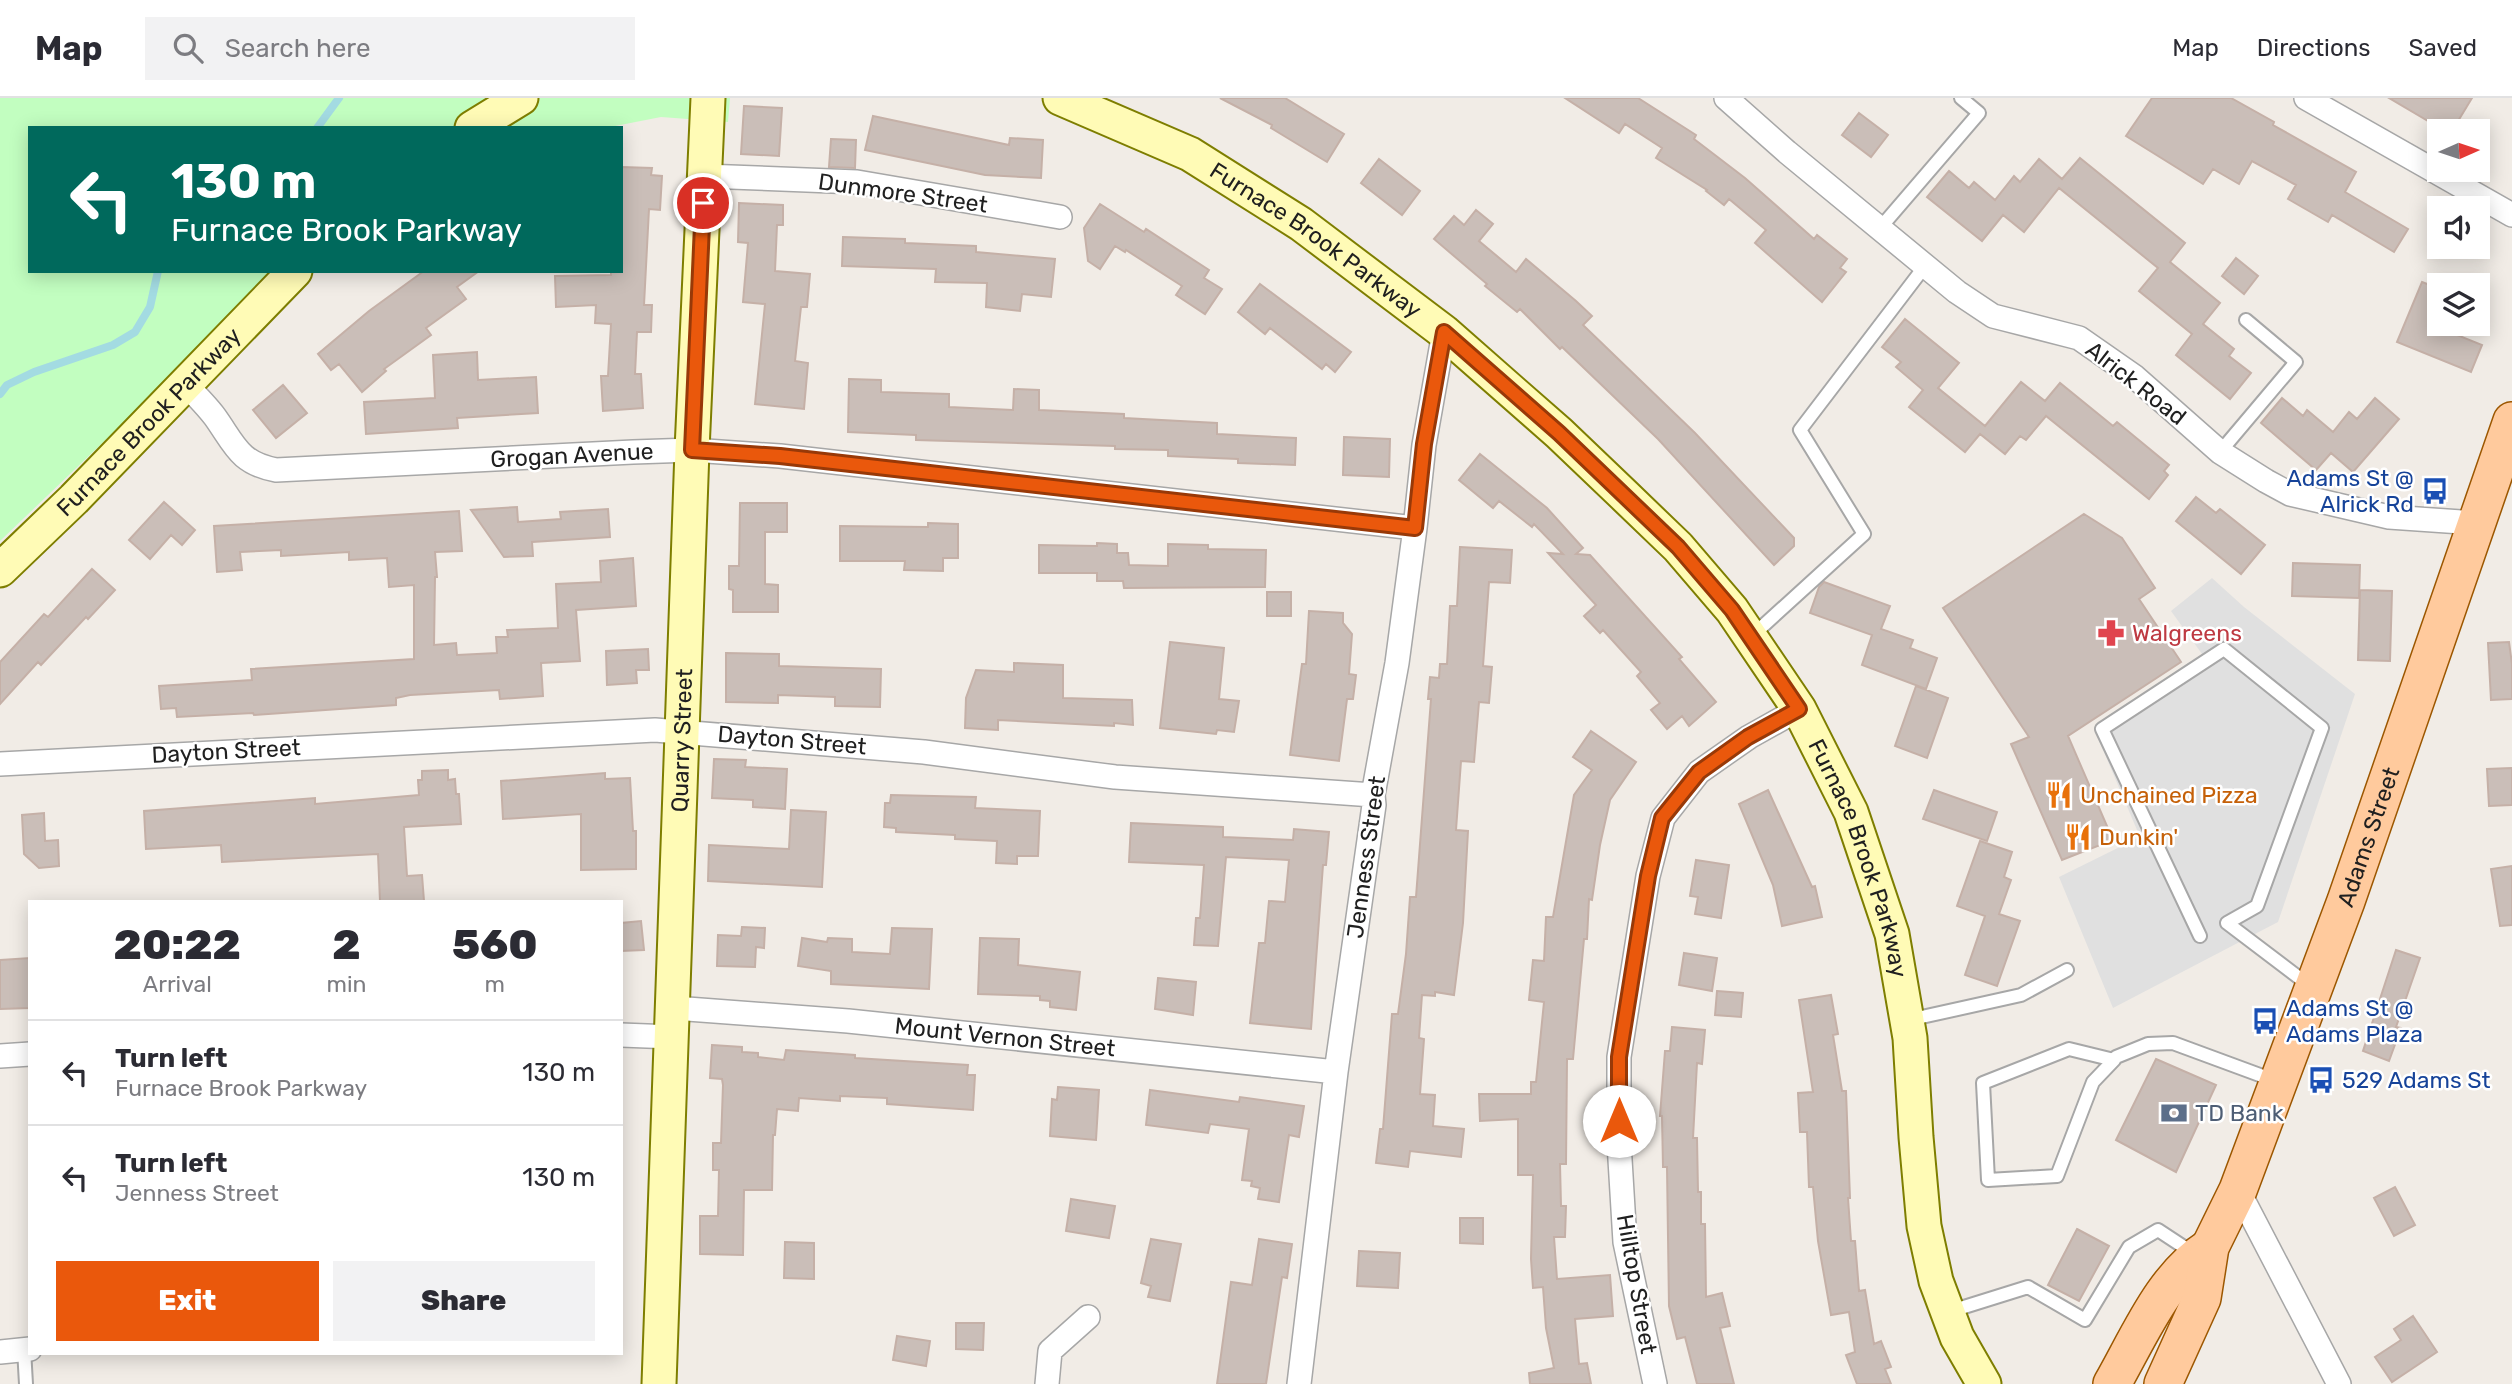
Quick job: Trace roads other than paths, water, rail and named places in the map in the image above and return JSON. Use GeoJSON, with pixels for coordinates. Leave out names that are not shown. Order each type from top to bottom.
{"type":"FeatureCollection","features":[{"type":"Feature","properties":{"kind":"main road"},"geometry":{"type":"LineString","coordinates":[[475,126],[521,98]]}},
{"type":"Feature","properties":{"kind":"main road","name":"Quarry Street"},"geometry":{"type":"LineString","coordinates":[[659,1384],[692,450],[708,98]]}},
{"type":"Feature","properties":{"kind":"main road","name":"Furnace Brook Parkway"},"geometry":{"type":"LineString","coordinates":[[1060,98],[1189,154],[1301,224],[1444,332],[1559,433],[1678,547],[1732,610],[1799,709],[1851,811],[1892,934],[1907,1021],[1924,1226],[1936,1281],[1956,1338],[1984,1384]]}},
{"type":"Feature","properties":{"kind":"main road","name":"Furnace Brook Parkway"},"geometry":{"type":"LineString","coordinates":[[0,570],[74,499],[293,273]]}},
{"type":"Feature","properties":{"kind":"main road","name":"Adams Street"},"geometry":{"type":"LineString","coordinates":[[2112,1384],[2161,1298],[2203,1251],[2238,1190],[2313,989],[2476,523],[2510,434]]}},
{"type":"Feature","properties":{"kind":"main road","name":"Adams Street"},"geometry":{"type":"LineString","coordinates":[[2162,1384],[2202,1298],[2203,1251]]}},
{"type":"Feature","properties":{"kind":"street","name":"Alrick Road"},"geometry":{"type":"LineString","coordinates":[[1726,98],[1787,152],[1957,292],[1993,316],[2080,338],[2135,377],[2220,452],[2290,494],[2389,517],[2476,523]]}},
{"type":"Feature","properties":{"kind":"street"},"geometry":{"type":"LineString","coordinates":[[2306,98],[2512,215]]}},
{"type":"Feature","properties":{"kind":"street","name":"Dunmore Street"},"geometry":{"type":"LineString","coordinates":[[704,176],[857,182],[1060,217]]}},
{"type":"Feature","properties":{"kind":"street","name":"Jenness Street"},"geometry":{"type":"LineString","coordinates":[[1299,1384],[1336,1072],[1374,795],[1397,663],[1424,444],[1444,332]]}},
{"type":"Feature","properties":{"kind":"street","name":"Grogan Avenue"},"geometry":{"type":"LineString","coordinates":[[184,383],[209,409],[241,456],[252,463],[276,470],[692,450],[793,457],[1415,528]]}},
{"type":"Feature","properties":{"kind":"street","name":"Hilltop Street"},"geometry":{"type":"LineString","coordinates":[[1655,1384],[1625,1242],[1619,1143],[1619,1057],[1648,876],[1662,818],[1699,772],[1748,737],[1799,709]]}},
{"type":"Feature","properties":{"kind":"street","name":"Dayton Street"},"geometry":{"type":"LineString","coordinates":[[0,764],[635,730],[683,730],[924,752],[1115,777],[1374,795]]}},
{"type":"Feature","properties":{"kind":"street","name":"Mount Vernon Street"},"geometry":{"type":"LineString","coordinates":[[623,1034],[673,1022],[848,1020],[1336,1072]]}},
{"type":"Feature","properties":{"kind":"street"},"geometry":{"type":"LineString","coordinates":[[0,1056],[28,1054]]}},
{"type":"Feature","properties":{"kind":"street"},"geometry":{"type":"LineString","coordinates":[[2238,1190],[2339,1384]]}},
{"type":"Feature","properties":{"kind":"street"},"geometry":{"type":"LineString","coordinates":[[1047,1384],[1050,1351],[1088,1317]]}},
{"type":"Feature","properties":{"kind":"street"},"geometry":{"type":"LineString","coordinates":[[0,1352],[27,1349]]}},
{"type":"Feature","properties":{"kind":"lane"},"geometry":{"type":"LineString","coordinates":[[1881,227],[1979,113],[1961,98]]}},
{"type":"Feature","properties":{"kind":"lane"},"geometry":{"type":"LineString","coordinates":[[1751,637],[1864,534],[1800,430],[1925,266]]}},
{"type":"Feature","properties":{"kind":"lane"},"geometry":{"type":"LineString","coordinates":[[2220,452],[2296,362],[2246,320]]}},
{"type":"Feature","properties":{"kind":"lane"},"geometry":{"type":"LineString","coordinates":[[2200,936],[2102,729],[2224,649],[2322,728],[2257,906],[2227,923],[2313,989]]}},
{"type":"Feature","properties":{"kind":"lane"},"geometry":{"type":"LineString","coordinates":[[1907,1021],[2021,995],[2067,970]]}},
{"type":"Feature","properties":{"kind":"lane"},"geometry":{"type":"LineString","coordinates":[[2114,1060],[2069,1049],[1983,1083],[1988,1180],[2057,1176],[2094,1082],[2114,1060],[2148,1044],[2173,1043],[2279,1082]]}},
{"type":"Feature","properties":{"kind":"lane"},"geometry":{"type":"LineString","coordinates":[[1947,1312],[2028,1287],[2085,1320],[2129,1247],[2158,1230],[2203,1251]]}},
{"type":"Feature","properties":{"kind":"lane"},"geometry":{"type":"LineString","coordinates":[[26,1384],[27,1349]]}},
{"type":"Feature","properties":{"kind":"waterway"},"geometry":{"type":"LineString","coordinates":[[318,126],[339,98]]}},
{"type":"Feature","properties":{"kind":"waterway"},"geometry":{"type":"LineString","coordinates":[[0,394],[7,385],[34,372],[113,345],[135,332],[150,307],[158,273]]}},
{"type":"Feature","properties":{"kind":"place","name":"Adams St @ Alrick Rd"},"geometry":{"type":"Point","coordinates":[2435,491]}},
{"type":"Feature","properties":{"kind":"place","name":"Walgreens"},"geometry":{"type":"Point","coordinates":[2111,633]}},
{"type":"Feature","properties":{"kind":"place","name":"Unchained Pizza"},"geometry":{"type":"Point","coordinates":[2059,795]}},
{"type":"Feature","properties":{"kind":"place","name":"Dunkin'"},"geometry":{"type":"Point","coordinates":[2078,837]}},
{"type":"Feature","properties":{"kind":"place","name":"Adams St @ Adams Plaza"},"geometry":{"type":"Point","coordinates":[2265,1021]}},
{"type":"Feature","properties":{"kind":"place","name":"529 Adams St"},"geometry":{"type":"Point","coordinates":[2321,1080]}},
{"type":"Feature","properties":{"kind":"place","name":"TD Bank"},"geometry":{"type":"Point","coordinates":[2174,1113]}}]}
